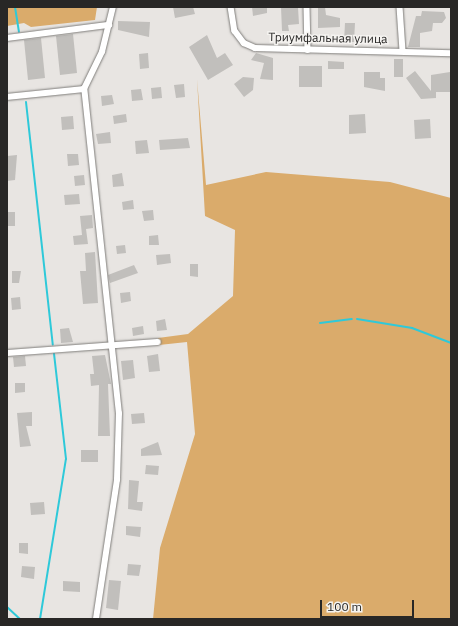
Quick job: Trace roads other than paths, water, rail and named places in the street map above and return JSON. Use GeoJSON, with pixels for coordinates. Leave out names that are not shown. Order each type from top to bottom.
{"type":"FeatureCollection","features":[{"type":"Feature","properties":{"kind":"street"},"geometry":{"type":"LineString","coordinates":[[96,619],[119,456],[113,345],[84,89],[93,77],[113,7]]}},
{"type":"Feature","properties":{"kind":"street","name":"Триумфальная улица"},"geometry":{"type":"LineString","coordinates":[[231,7],[235,30],[244,43],[255,48],[451,53]]}},
{"type":"Feature","properties":{"kind":"street"},"geometry":{"type":"LineString","coordinates":[[306,7],[308,50]]}},
{"type":"Feature","properties":{"kind":"street"},"geometry":{"type":"LineString","coordinates":[[400,7],[403,51]]}},
{"type":"Feature","properties":{"kind":"street"},"geometry":{"type":"LineString","coordinates":[[7,38],[109,25]]}},
{"type":"Feature","properties":{"kind":"street"},"geometry":{"type":"LineString","coordinates":[[7,98],[84,89]]}},
{"type":"Feature","properties":{"kind":"street"},"geometry":{"type":"LineString","coordinates":[[7,353],[158,342]]}},
{"type":"Feature","properties":{"kind":"waterway"},"geometry":{"type":"LineString","coordinates":[[15,7],[19,32]]}},
{"type":"Feature","properties":{"kind":"waterway"},"geometry":{"type":"LineString","coordinates":[[26,102],[53,345]]}},
{"type":"Feature","properties":{"kind":"waterway"},"geometry":{"type":"LineString","coordinates":[[320,323],[352,319]]}},
{"type":"Feature","properties":{"kind":"waterway"},"geometry":{"type":"LineString","coordinates":[[357,319],[412,328],[451,343]]}},
{"type":"Feature","properties":{"kind":"waterway"},"geometry":{"type":"LineString","coordinates":[[40,619],[66,459],[54,354]]}},
{"type":"Feature","properties":{"kind":"waterway"},"geometry":{"type":"LineString","coordinates":[[7,607],[20,619]]}}]}
